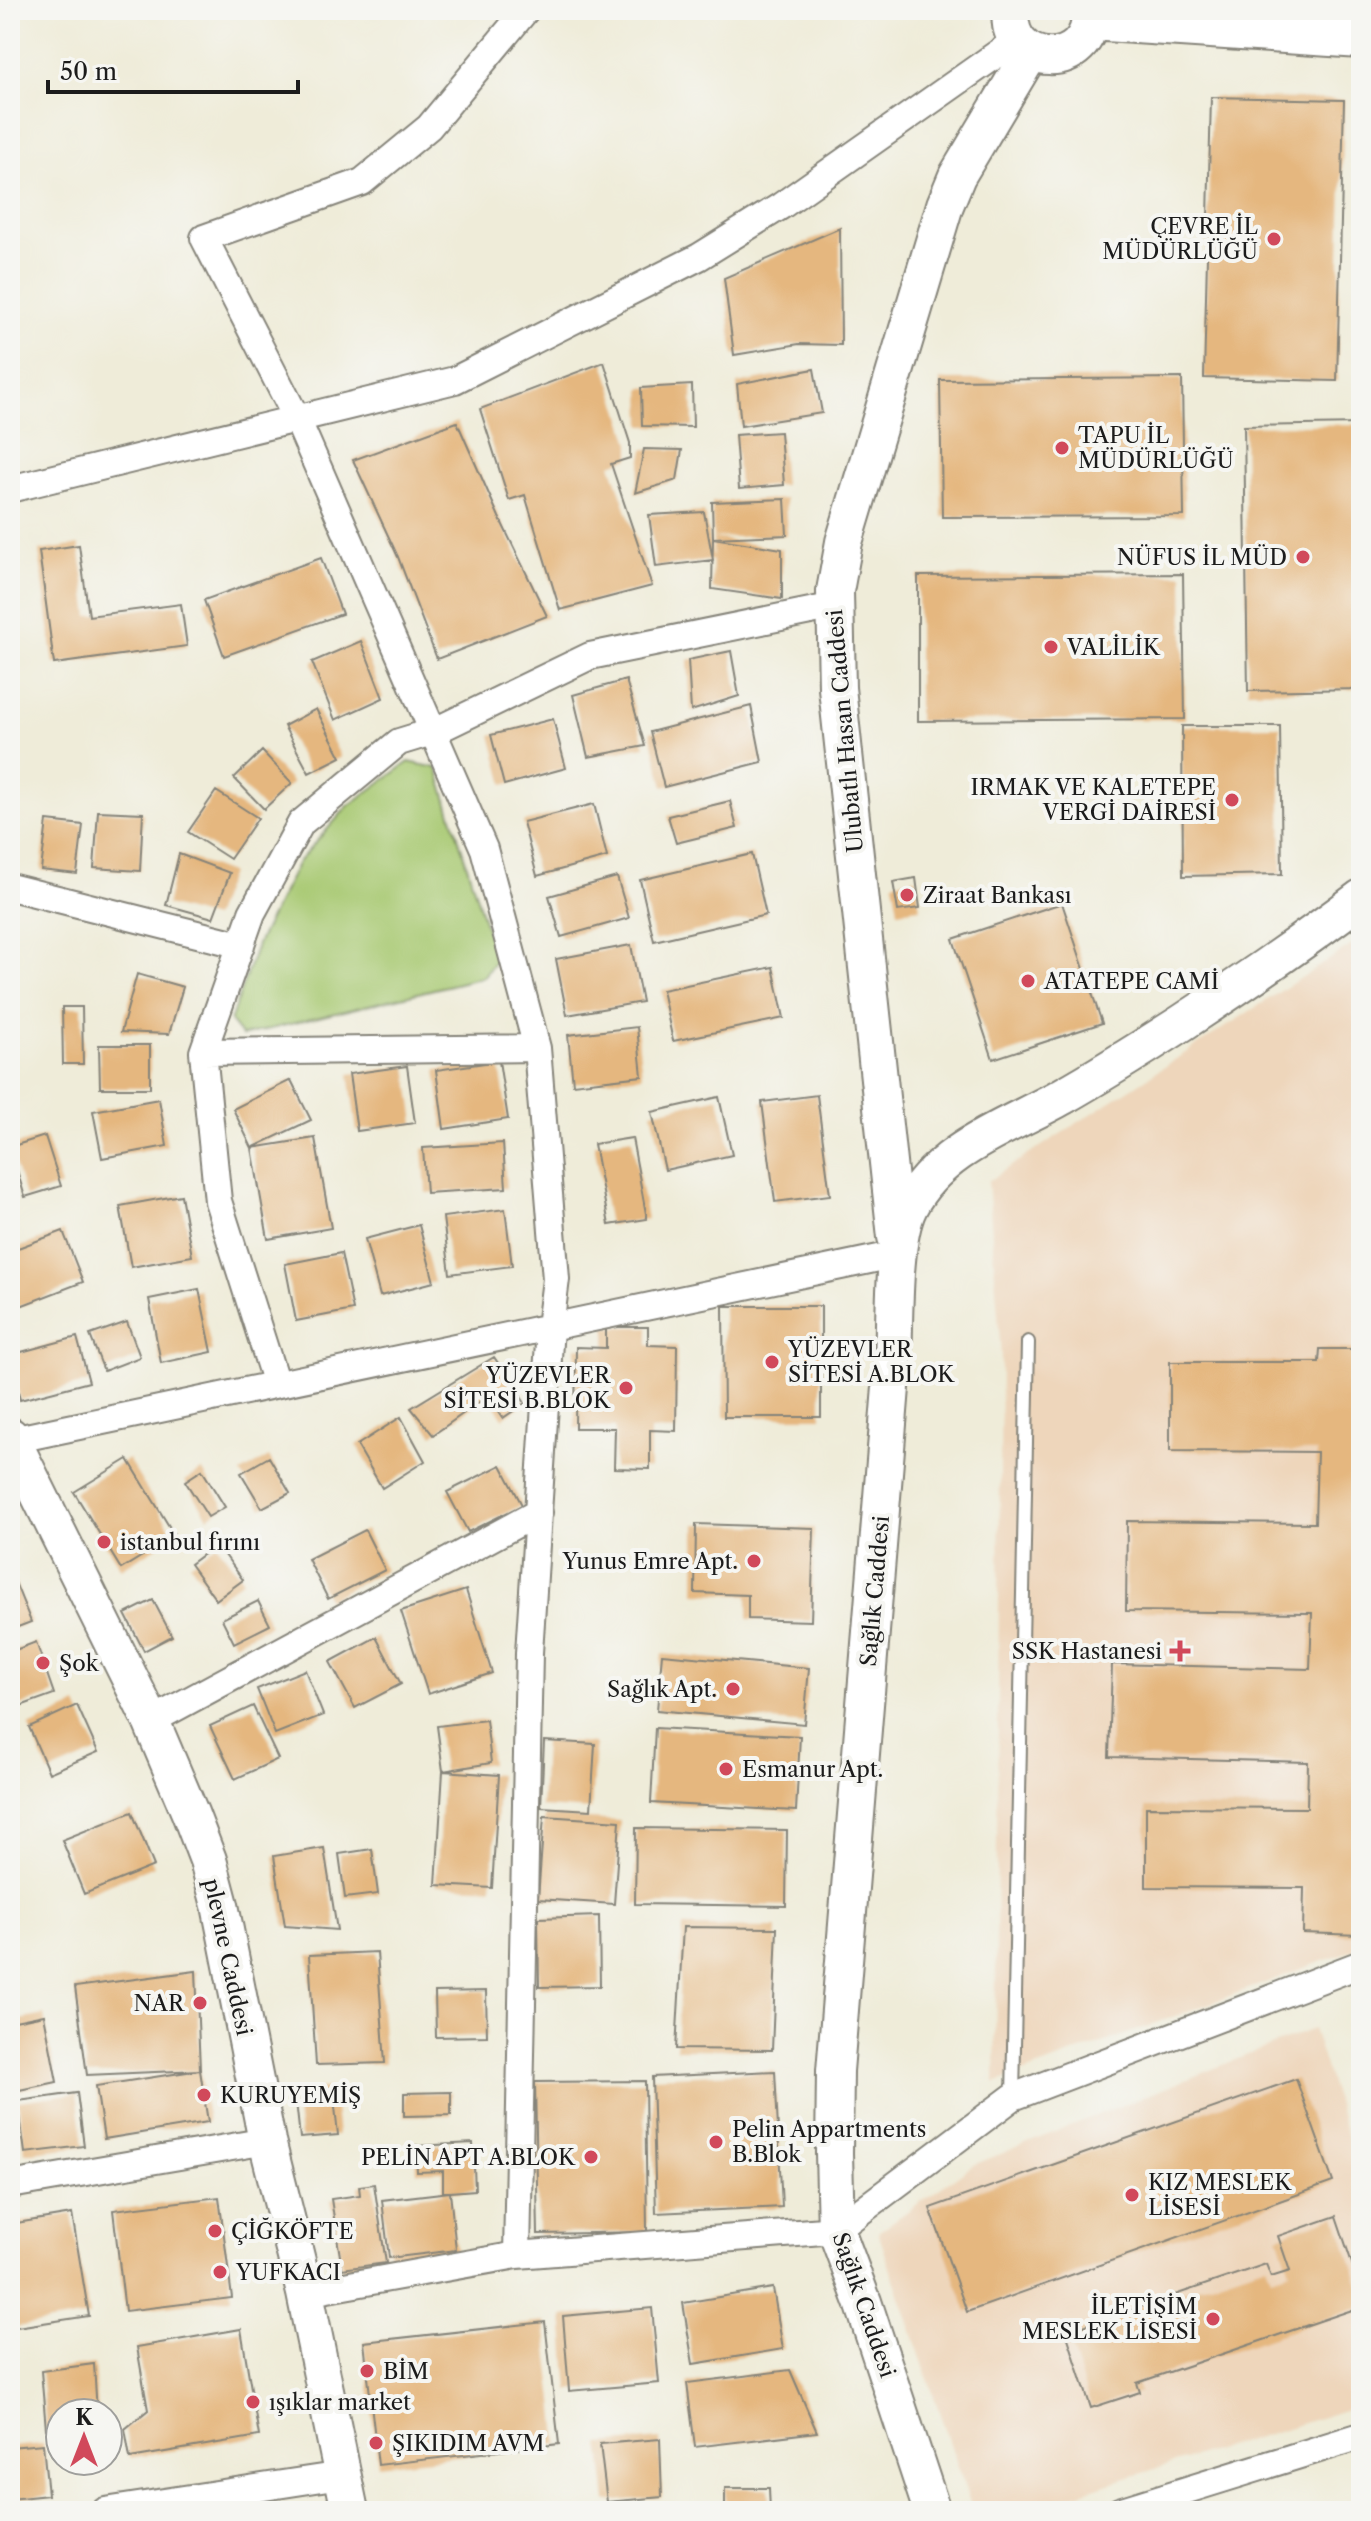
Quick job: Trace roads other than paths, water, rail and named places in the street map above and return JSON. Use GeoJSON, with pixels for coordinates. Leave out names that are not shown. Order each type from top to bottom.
{"type":"FeatureCollection","features":[{"type":"Feature","properties":{"kind":"street"},"geometry":{"type":"LineString","coordinates":[[517,2255],[529,1653],[550,1327],[556,1279],[537,1048],[484,849],[297,419],[204,238],[362,182],[429,127],[526,10]]}},
{"type":"Feature","properties":{"kind":"street"},"geometry":{"type":"LineString","coordinates":[[10,489],[455,380],[699,257],[781,206],[1020,34],[1053,57],[1078,46],[1086,35],[1090,16],[1359,30]]}},
{"type":"Feature","properties":{"kind":"street","name":"Ulubatlı Hasan Caddesi"},"geometry":{"type":"LineString","coordinates":[[898,1254],[837,688],[837,570],[945,205],[1020,34]]}},
{"type":"Feature","properties":{"kind":"street"},"geometry":{"type":"LineString","coordinates":[[276,1384],[218,1201],[203,1052],[252,913],[301,823],[399,742],[435,731],[590,656],[835,606]]}},
{"type":"Feature","properties":{"kind":"street"},"geometry":{"type":"LineString","coordinates":[[10,887],[241,945]]}},
{"type":"Feature","properties":{"kind":"street","name":"Sağlık Caddesi"},"geometry":{"type":"LineString","coordinates":[[932,2511],[836,2230],[834,2153],[835,2071],[893,1363],[898,1254],[908,1209],[931,1175],[969,1146],[1063,1096],[1182,1023],[1298,945],[1361,898]]}},
{"type":"Feature","properties":{"kind":"street"},"geometry":{"type":"LineString","coordinates":[[203,1052],[537,1048]]}},
{"type":"Feature","properties":{"kind":"street"},"geometry":{"type":"LineString","coordinates":[[11,1438],[898,1254]]}},
{"type":"Feature","properties":{"kind":"street","name":"plevne Caddesi"},"geometry":{"type":"LineString","coordinates":[[11,1438],[151,1721],[208,1860],[220,1905],[267,2141],[305,2293],[350,2511]]}},
{"type":"Feature","properties":{"kind":"street"},"geometry":{"type":"LineString","coordinates":[[151,1721],[539,1512]]}},
{"type":"Feature","properties":{"kind":"street"},"geometry":{"type":"LineString","coordinates":[[305,2293],[517,2255],[836,2230],[1013,2097],[1361,1964]]}},
{"type":"Feature","properties":{"kind":"street"},"geometry":{"type":"LineString","coordinates":[[10,2185],[267,2141]]}},
{"type":"Feature","properties":{"kind":"street"},"geometry":{"type":"LineString","coordinates":[[1119,2511],[1361,2436]]}},
{"type":"Feature","properties":{"kind":"street"},"geometry":{"type":"LineString","coordinates":[[105,2511],[342,2475]]}},
{"type":"Feature","properties":{"kind":"lane"},"geometry":{"type":"LineString","coordinates":[[1013,2097],[1028,1342]]}},
{"type":"Feature","properties":{"kind":"place","name":"ÇEVRE İL MÜDÜRLÜĞÜ"},"geometry":{"type":"Point","coordinates":[1274,239]}},
{"type":"Feature","properties":{"kind":"place","name":"TAPU İL MÜDÜRLÜĞÜ"},"geometry":{"type":"Point","coordinates":[1062,448]}},
{"type":"Feature","properties":{"kind":"place","name":"NÜFUS İL MÜD"},"geometry":{"type":"Point","coordinates":[1303,557]}},
{"type":"Feature","properties":{"kind":"place","name":"VALİLİK"},"geometry":{"type":"Point","coordinates":[1051,647]}},
{"type":"Feature","properties":{"kind":"place","name":"IRMAK VE KALETEPE VERGİ DAİRESİ"},"geometry":{"type":"Point","coordinates":[1232,800]}},
{"type":"Feature","properties":{"kind":"place","name":"Ziraat Bankası"},"geometry":{"type":"Point","coordinates":[907,895]}},
{"type":"Feature","properties":{"kind":"place","name":"ATATEPE CAMİ"},"geometry":{"type":"Point","coordinates":[1028,981]}},
{"type":"Feature","properties":{"kind":"place","name":"YÜZEVLER SİTESİ A.BLOK"},"geometry":{"type":"Point","coordinates":[772,1362]}},
{"type":"Feature","properties":{"kind":"place","name":"YÜZEVLER SİTESİ B.BLOK"},"geometry":{"type":"Point","coordinates":[626,1388]}},
{"type":"Feature","properties":{"kind":"place","name":"istanbul fırını"},"geometry":{"type":"Point","coordinates":[104,1542]}},
{"type":"Feature","properties":{"kind":"place","name":"Yunus Emre Apt."},"geometry":{"type":"Point","coordinates":[754,1561]}},
{"type":"Feature","properties":{"kind":"place","name":"SSK Hastanesi"},"geometry":{"type":"Point","coordinates":[1180,1651]}},
{"type":"Feature","properties":{"kind":"place","name":"Şok"},"geometry":{"type":"Point","coordinates":[43,1663]}},
{"type":"Feature","properties":{"kind":"place","name":"Sağlık Apt."},"geometry":{"type":"Point","coordinates":[733,1689]}},
{"type":"Feature","properties":{"kind":"place","name":"Esmanur Apt."},"geometry":{"type":"Point","coordinates":[726,1769]}},
{"type":"Feature","properties":{"kind":"place","name":"NAR"},"geometry":{"type":"Point","coordinates":[200,2003]}},
{"type":"Feature","properties":{"kind":"place","name":"KURUYEMİŞ"},"geometry":{"type":"Point","coordinates":[204,2095]}},
{"type":"Feature","properties":{"kind":"place","name":"Pelin Appartments B.Blok"},"geometry":{"type":"Point","coordinates":[716,2142]}},
{"type":"Feature","properties":{"kind":"place","name":"PELİN APT A.BLOK"},"geometry":{"type":"Point","coordinates":[591,2157]}},
{"type":"Feature","properties":{"kind":"place","name":"KIZ MESLEK LİSESİ"},"geometry":{"type":"Point","coordinates":[1132,2195]}},
{"type":"Feature","properties":{"kind":"place","name":"ÇİĞKÖFTE"},"geometry":{"type":"Point","coordinates":[215,2231]}},
{"type":"Feature","properties":{"kind":"place","name":"YUFKACI"},"geometry":{"type":"Point","coordinates":[220,2272]}},
{"type":"Feature","properties":{"kind":"place","name":"İLETİŞİM MESLEK LİSESİ"},"geometry":{"type":"Point","coordinates":[1213,2319]}},
{"type":"Feature","properties":{"kind":"place","name":"BİM"},"geometry":{"type":"Point","coordinates":[367,2371]}},
{"type":"Feature","properties":{"kind":"place","name":"ışıklar market"},"geometry":{"type":"Point","coordinates":[253,2402]}},
{"type":"Feature","properties":{"kind":"place","name":"ŞIKIDIM AVM"},"geometry":{"type":"Point","coordinates":[376,2443]}}]}
